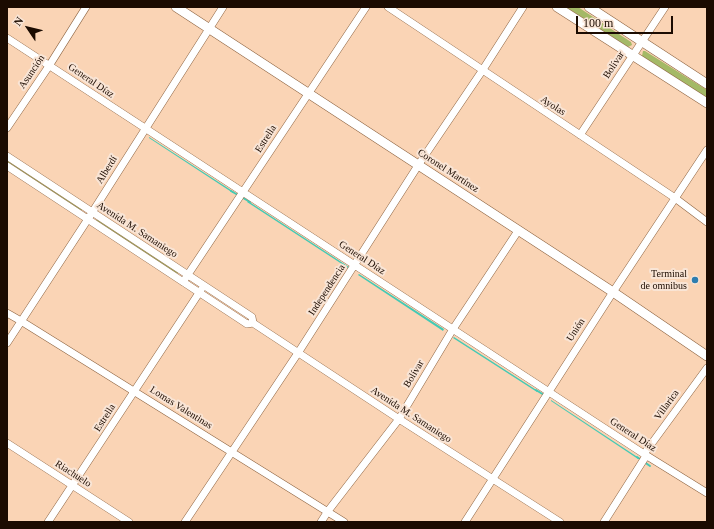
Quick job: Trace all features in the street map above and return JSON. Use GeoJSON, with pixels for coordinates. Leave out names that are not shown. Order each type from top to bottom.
{"type":"FeatureCollection","features":[{"type":"Feature","properties":{"kind":"street","name":"Asunción"},"geometry":{"type":"LineString","coordinates":[[7,128],[49,66],[86,7]]}},
{"type":"Feature","properties":{"kind":"street","name":"Coronel Martínez"},"geometry":{"type":"LineString","coordinates":[[176,7],[419,164],[707,356]]}},
{"type":"Feature","properties":{"kind":"street","name":"Alberdí"},"geometry":{"type":"LineString","coordinates":[[7,343],[223,7]]}},
{"type":"Feature","properties":{"kind":"street","name":"Estrella"},"geometry":{"type":"LineString","coordinates":[[183,282],[366,7]]}},
{"type":"Feature","properties":{"kind":"street","name":"Ayolas"},"geometry":{"type":"LineString","coordinates":[[388,7],[482,71],[675,198],[707,222]]}},
{"type":"Feature","properties":{"kind":"street","name":"Independencia"},"geometry":{"type":"LineString","coordinates":[[185,522],[298,353],[419,164],[523,7]]}},
{"type":"Feature","properties":{"kind":"street"},"geometry":{"type":"LineString","coordinates":[[557,7],[707,103]]}},
{"type":"Feature","properties":{"kind":"street"},"geometry":{"type":"LineString","coordinates":[[589,7],[707,84]]}},
{"type":"Feature","properties":{"kind":"street","name":"Bolívar"},"geometry":{"type":"LineString","coordinates":[[580,135],[665,7]]}},
{"type":"Feature","properties":{"kind":"street","name":"General Díaz"},"geometry":{"type":"LineString","coordinates":[[7,38],[145,129],[241,195],[547,395],[644,458],[707,493]]}},
{"type":"Feature","properties":{"kind":"street","name":"Unión"},"geometry":{"type":"LineString","coordinates":[[465,522],[613,292],[707,150]]}},
{"type":"Feature","properties":{"kind":"street","name":"Avenida M. Samaniego"},"geometry":{"type":"LineString","coordinates":[[7,156],[249,314],[252,317],[253,322],[399,420],[493,478],[560,522]]}},
{"type":"Feature","properties":{"kind":"street","name":"Avenida M. Samaniego"},"geometry":{"type":"LineString","coordinates":[[7,166],[247,324],[253,322]]}},
{"type":"Feature","properties":{"kind":"street","name":"Bolívar"},"geometry":{"type":"LineString","coordinates":[[321,522],[399,420],[451,332],[518,231]]}},
{"type":"Feature","properties":{"kind":"street","name":"Estrella"},"geometry":{"type":"LineString","coordinates":[[48,522],[204,285]]}},
{"type":"Feature","properties":{"kind":"street","name":"Lomas Valentinas"},"geometry":{"type":"LineString","coordinates":[[7,313],[344,522]]}},
{"type":"Feature","properties":{"kind":"street","name":"Villarica"},"geometry":{"type":"LineString","coordinates":[[604,522],[644,458],[707,368]]}},
{"type":"Feature","properties":{"kind":"street","name":"Riachuelo"},"geometry":{"type":"LineString","coordinates":[[7,443],[129,522]]}},
{"type":"Feature","properties":{"kind":"green space"},"geometry":{"type":"Polygon","coordinates":[[[566,7],[578,7],[631,42],[632,45],[628,47],[566,7]]]}},
{"type":"Feature","properties":{"kind":"green space"},"geometry":{"type":"Polygon","coordinates":[[[643,51],[707,90],[707,98],[642,56],[643,51]]]}},
{"type":"Feature","properties":{"kind":"green space"},"geometry":{"type":"Polygon","coordinates":[[[7,159],[82,210],[80,211],[7,163],[7,159]]]}},
{"type":"Feature","properties":{"kind":"green space"},"geometry":{"type":"Polygon","coordinates":[[[97,219],[178,273],[177,274],[96,221],[97,219]]]}},
{"type":"Feature","properties":{"kind":"water"},"geometry":{"type":"Polygon","coordinates":[[[149,137],[234,192],[233,193],[149,137]]]}},
{"type":"Feature","properties":{"kind":"water"},"geometry":{"type":"Polygon","coordinates":[[[248,201],[349,267],[348,268],[247,202],[248,201]]]}},
{"type":"Feature","properties":{"kind":"water"},"geometry":{"type":"Polygon","coordinates":[[[359,274],[444,329],[443,331],[358,275],[359,274]]]}},
{"type":"Feature","properties":{"kind":"water"},"geometry":{"type":"Polygon","coordinates":[[[454,337],[538,391],[537,392],[453,338],[454,337]]]}},
{"type":"Feature","properties":{"kind":"water"},"geometry":{"type":"Polygon","coordinates":[[[551,400],[639,458],[638,459],[551,400]]]}},
{"type":"Feature","properties":{"kind":"waterway"},"geometry":{"type":"LineString","coordinates":[[231,191],[250,202]]}},
{"type":"Feature","properties":{"kind":"waterway"},"geometry":{"type":"LineString","coordinates":[[536,390],[544,395]]}},
{"type":"Feature","properties":{"kind":"waterway"},"geometry":{"type":"LineString","coordinates":[[637,457],[650,466]]}},
{"type":"Feature","properties":{"kind":"place","name":"Terminal de omnibus"},"geometry":{"type":"Point","coordinates":[695,280]}}]}
